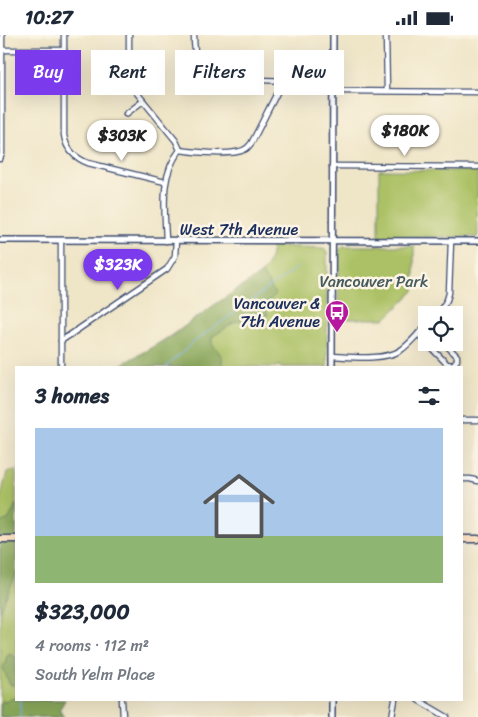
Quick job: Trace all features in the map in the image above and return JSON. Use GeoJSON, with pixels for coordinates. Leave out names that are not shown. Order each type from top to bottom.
{"type":"FeatureCollection","features":[{"type":"Feature","properties":{"kind":"main road"},"geometry":{"type":"LineString","coordinates":[[0,539],[15,539]]}},
{"type":"Feature","properties":{"kind":"main road"},"geometry":{"type":"LineString","coordinates":[[463,539],[478,539]]}},
{"type":"Feature","properties":{"kind":"street"},"geometry":{"type":"LineString","coordinates":[[0,159],[2,154],[2,35]]}},
{"type":"Feature","properties":{"kind":"street"},"geometry":{"type":"LineString","coordinates":[[64,35],[64,50]]}},
{"type":"Feature","properties":{"kind":"street"},"geometry":{"type":"LineString","coordinates":[[130,35],[130,82],[134,91],[176,141],[180,150]]}},
{"type":"Feature","properties":{"kind":"street"},"geometry":{"type":"LineString","coordinates":[[194,35],[196,61],[206,74],[229,81],[274,81]]}},
{"type":"Feature","properties":{"kind":"street"},"geometry":{"type":"LineString","coordinates":[[333,35],[333,50]]}},
{"type":"Feature","properties":{"kind":"street"},"geometry":{"type":"LineString","coordinates":[[386,35],[387,91]]}},
{"type":"Feature","properties":{"kind":"street"},"geometry":{"type":"LineString","coordinates":[[2,50],[15,50]]}},
{"type":"Feature","properties":{"kind":"street"},"geometry":{"type":"LineString","coordinates":[[344,91],[478,92]]}},
{"type":"Feature","properties":{"kind":"street"},"geometry":{"type":"LineString","coordinates":[[64,95],[64,141],[72,154],[88,163],[165,182]]}},
{"type":"Feature","properties":{"kind":"street"},"geometry":{"type":"LineString","coordinates":[[180,150],[230,153],[247,148],[252,142],[276,95]]}},
{"type":"Feature","properties":{"kind":"street"},"geometry":{"type":"LineString","coordinates":[[332,366],[333,95]]}},
{"type":"Feature","properties":{"kind":"street"},"geometry":{"type":"LineString","coordinates":[[126,114],[143,101]]}},
{"type":"Feature","properties":{"kind":"street"},"geometry":{"type":"LineString","coordinates":[[166,241],[165,182],[173,160],[180,150]]}},
{"type":"Feature","properties":{"kind":"street"},"geometry":{"type":"LineString","coordinates":[[332,166],[478,167]]}},
{"type":"Feature","properties":{"kind":"street","name":"West 7th Avenue"},"geometry":{"type":"LineString","coordinates":[[0,240],[478,241]]}},
{"type":"Feature","properties":{"kind":"street"},"geometry":{"type":"LineString","coordinates":[[61,241],[61,366]]}},
{"type":"Feature","properties":{"kind":"street"},"geometry":{"type":"LineString","coordinates":[[61,341],[167,269],[175,256],[176,241]]}},
{"type":"Feature","properties":{"kind":"street"},"geometry":{"type":"LineString","coordinates":[[443,306],[449,293],[451,241]]}},
{"type":"Feature","properties":{"kind":"street"},"geometry":{"type":"LineString","coordinates":[[332,357],[377,357],[391,354],[401,350],[418,334]]}},
{"type":"Feature","properties":{"kind":"street"},"geometry":{"type":"LineString","coordinates":[[434,351],[447,364],[453,365],[457,360],[451,351]]}},
{"type":"Feature","properties":{"kind":"street"},"geometry":{"type":"LineString","coordinates":[[463,420],[478,420]]}},
{"type":"Feature","properties":{"kind":"street"},"geometry":{"type":"LineString","coordinates":[[463,479],[478,481]]}},
{"type":"Feature","properties":{"kind":"street"},"geometry":{"type":"LineString","coordinates":[[122,701],[123,717]]}},
{"type":"Feature","properties":{"kind":"street"},"geometry":{"type":"LineString","coordinates":[[332,701],[332,717]]}},
{"type":"Feature","properties":{"kind":"street"},"geometry":{"type":"LineString","coordinates":[[392,717],[395,701]]}},
{"type":"Feature","properties":{"kind":"street"},"geometry":{"type":"LineString","coordinates":[[420,701],[448,717]]}},
{"type":"Feature","properties":{"kind":"green space"},"geometry":{"type":"Polygon","coordinates":[[[379,170],[477,171],[478,237],[379,237],[379,170]]]}},
{"type":"Feature","properties":{"kind":"green space","name":"Vancouver Park"},"geometry":{"type":"Polygon","coordinates":[[[414,245],[414,291],[385,319],[338,319],[339,250],[343,246],[414,245]]]}},
{"type":"Feature","properties":{"kind":"green space"},"geometry":{"type":"Polygon","coordinates":[[[272,246],[325,249],[327,253],[327,366],[119,366],[171,335],[257,277],[263,271],[271,255],[272,246]]]}},
{"type":"Feature","properties":{"kind":"green space"},"geometry":{"type":"Polygon","coordinates":[[[262,273],[275,294],[266,303],[265,309],[268,315],[235,322],[212,337],[212,344],[222,356],[222,366],[119,366],[170,337],[262,273]]]}},
{"type":"Feature","properties":{"kind":"green space"},"geometry":{"type":"Polygon","coordinates":[[[15,470],[15,701],[64,701],[59,710],[65,717],[0,717],[0,500],[7,472],[15,470]]]}},
{"type":"Feature","properties":{"kind":"green space"},"geometry":{"type":"Polygon","coordinates":[[[15,506],[15,577],[0,611],[0,523],[9,519],[15,506]]]}},
{"type":"Feature","properties":{"kind":"green space"},"geometry":{"type":"Polygon","coordinates":[[[8,653],[15,656],[15,685],[10,685],[3,668],[8,653]]]}},
{"type":"Feature","properties":{"kind":"green space"},"geometry":{"type":"Polygon","coordinates":[[[15,697],[15,701],[64,701],[59,710],[65,717],[0,717],[1,702],[15,697]]]}},
{"type":"Feature","properties":{"kind":"waterway"},"geometry":{"type":"LineString","coordinates":[[167,366],[194,342],[298,267]]}},
{"type":"Feature","properties":{"kind":"waterway"},"geometry":{"type":"LineString","coordinates":[[20,717],[21,701]]}},
{"type":"Feature","properties":{"kind":"place","name":"Vancouver & 7th Avenue"},"geometry":{"type":"Point","coordinates":[337,333]}}]}
